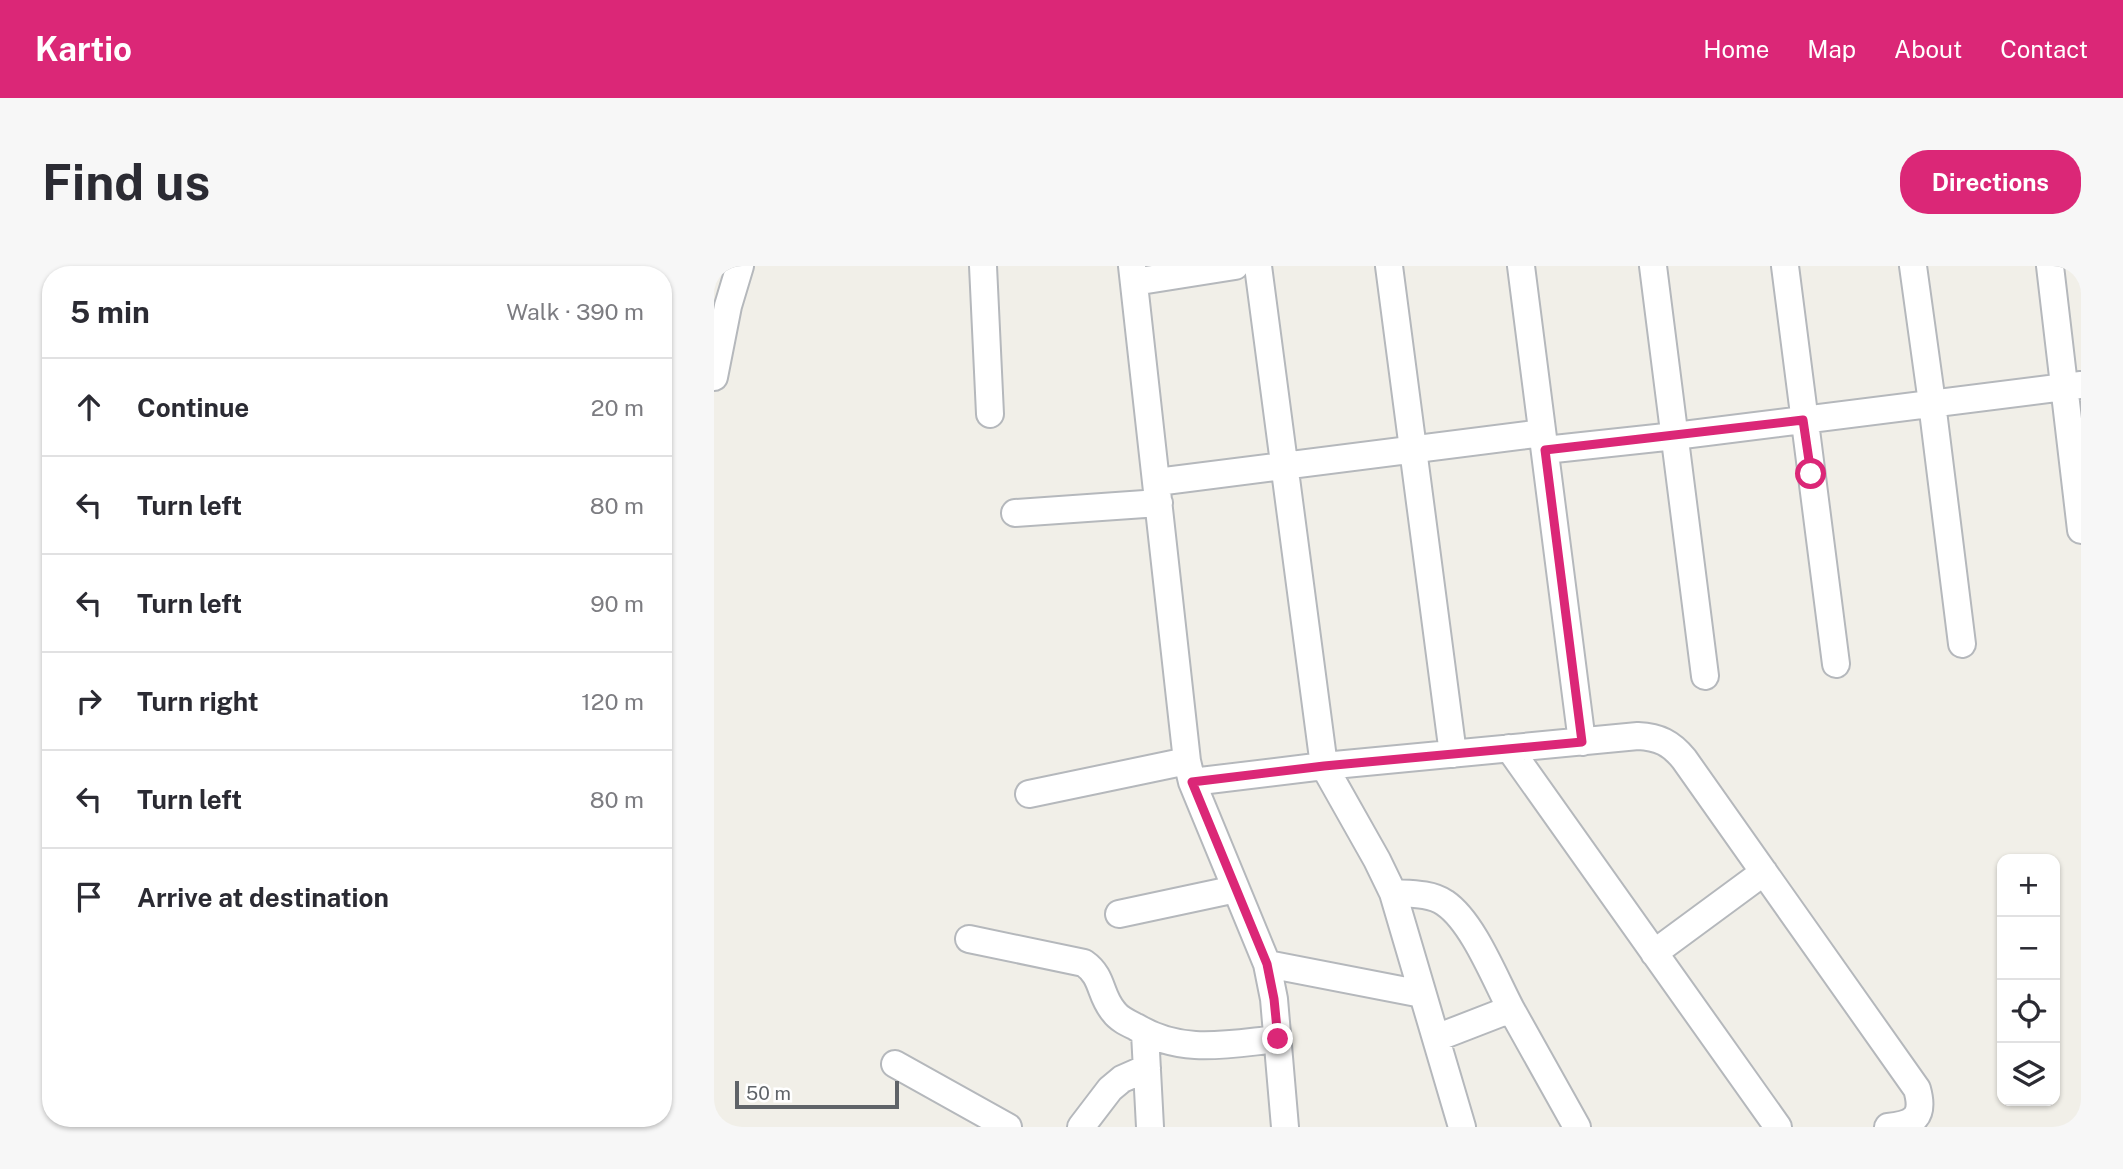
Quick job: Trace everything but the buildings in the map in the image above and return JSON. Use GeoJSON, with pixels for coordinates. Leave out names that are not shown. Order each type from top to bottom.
{"type":"FeatureCollection","features":[{"type":"Feature","properties":{"kind":"street"},"geometry":{"type":"LineString","coordinates":[[714,377],[721,305],[740,266]]}},
{"type":"Feature","properties":{"kind":"street"},"geometry":{"type":"LineString","coordinates":[[983,266],[990,414]]}},
{"type":"Feature","properties":{"kind":"street"},"geometry":{"type":"LineString","coordinates":[[1235,266],[1133,274],[1189,771],[1267,964],[1274,999],[1285,1127]]}},
{"type":"Feature","properties":{"kind":"street"},"geometry":{"type":"LineString","coordinates":[[1258,266],[1324,766],[1393,893],[1462,1127]]}},
{"type":"Feature","properties":{"kind":"street"},"geometry":{"type":"LineString","coordinates":[[1365,266],[1390,272],[1453,754]]}},
{"type":"Feature","properties":{"kind":"street"},"geometry":{"type":"LineString","coordinates":[[1521,266],[1582,742]]}},
{"type":"Feature","properties":{"kind":"street"},"geometry":{"type":"LineString","coordinates":[[1653,266],[1705,676]]}},
{"type":"Feature","properties":{"kind":"street"},"geometry":{"type":"LineString","coordinates":[[1785,266],[1836,664]]}},
{"type":"Feature","properties":{"kind":"street"},"geometry":{"type":"LineString","coordinates":[[1913,266],[1933,403],[1962,644]]}},
{"type":"Feature","properties":{"kind":"street"},"geometry":{"type":"LineString","coordinates":[[2050,266],[2073,386],[2081,530]]}},
{"type":"Feature","properties":{"kind":"street"},"geometry":{"type":"LineString","coordinates":[[1015,513],[1158,493],[1284,465],[1413,449],[1675,436],[2073,386]]}},
{"type":"Feature","properties":{"kind":"street"},"geometry":{"type":"LineString","coordinates":[[1029,794],[1189,771],[1324,766],[1654,737],[1668,743],[1677,751],[1917,1089],[1921,1104],[1917,1116],[1906,1125],[1888,1127]]}},
{"type":"Feature","properties":{"kind":"street"},"geometry":{"type":"LineString","coordinates":[[1509,748],[1778,1127]]}},
{"type":"Feature","properties":{"kind":"street"},"geometry":{"type":"LineString","coordinates":[[1654,953],[1764,872]]}},
{"type":"Feature","properties":{"kind":"street"},"geometry":{"type":"LineString","coordinates":[[1119,914],[1236,889]]}},
{"type":"Feature","properties":{"kind":"street"},"geometry":{"type":"LineString","coordinates":[[1393,893],[1428,896],[1444,902],[1469,929],[1577,1127]]}},
{"type":"Feature","properties":{"kind":"street"},"geometry":{"type":"LineString","coordinates":[[969,939],[1084,963],[1099,978],[1106,1003],[1116,1016],[1145,1033],[1180,1045],[1278,1039]]}},
{"type":"Feature","properties":{"kind":"street"},"geometry":{"type":"LineString","coordinates":[[1267,964],[1422,994]]}},
{"type":"Feature","properties":{"kind":"street"},"geometry":{"type":"LineString","coordinates":[[1436,1038],[1511,1009]]}},
{"type":"Feature","properties":{"kind":"street"},"geometry":{"type":"LineString","coordinates":[[1145,1033],[1150,1127]]}},
{"type":"Feature","properties":{"kind":"street"},"geometry":{"type":"LineString","coordinates":[[895,1064],[1008,1127]]}},
{"type":"Feature","properties":{"kind":"street"},"geometry":{"type":"LineString","coordinates":[[1081,1127],[1110,1089],[1122,1079],[1147,1068]]}},
{"type":"Feature","properties":{"kind":"route"},"geometry":{"type":"LineString","coordinates":[[1278,1039],[1267,964],[1192,782],[1324,766],[1582,742],[1545,450],[1803,420],[1811,474]]}}]}
